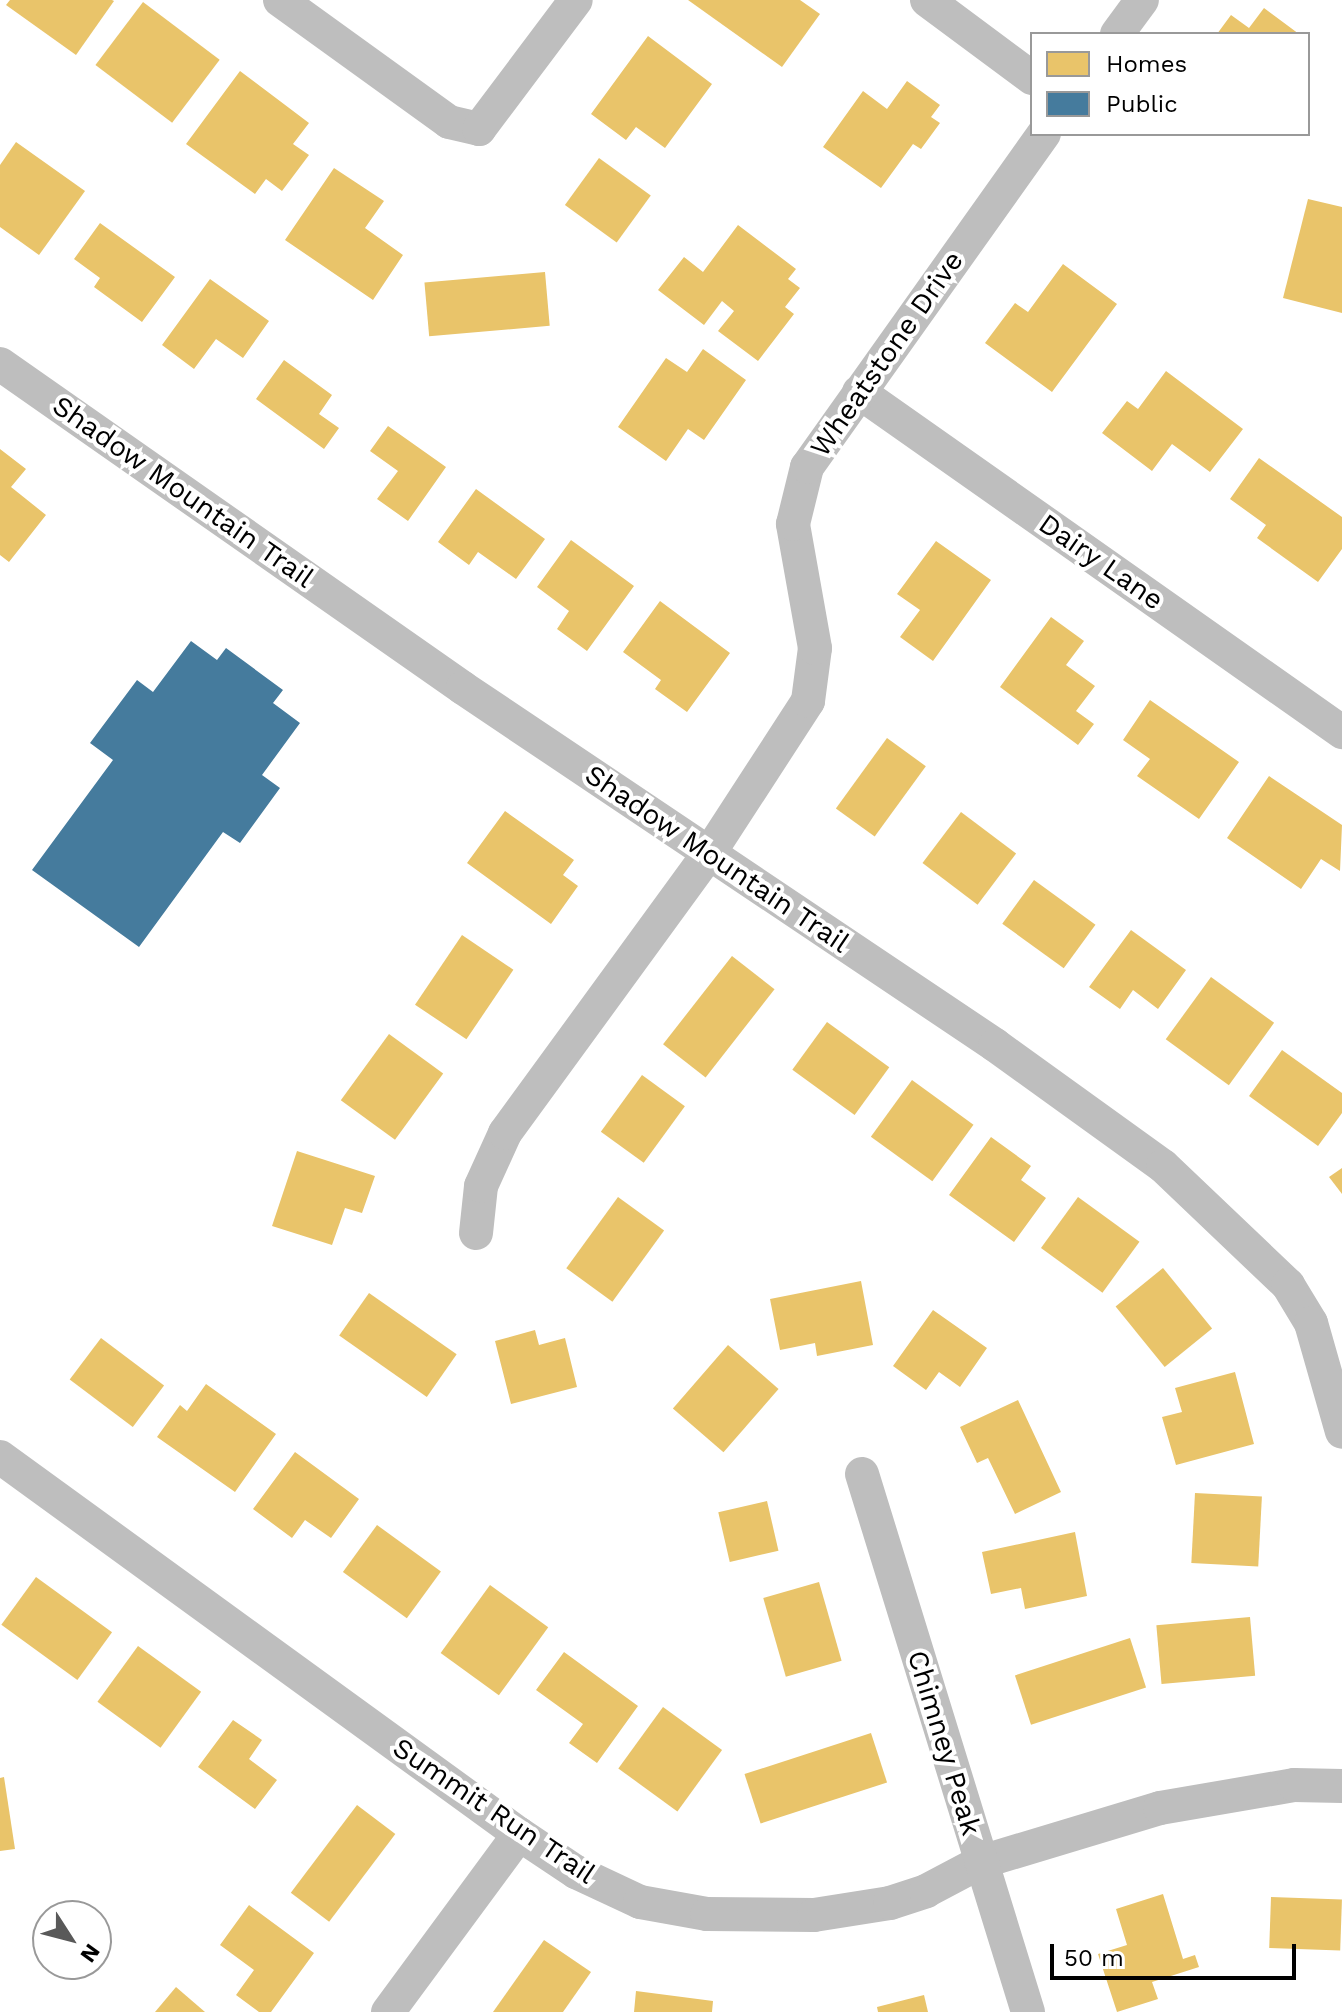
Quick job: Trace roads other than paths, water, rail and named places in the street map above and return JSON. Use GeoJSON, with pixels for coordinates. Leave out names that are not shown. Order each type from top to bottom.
{"type":"FeatureCollection","features":[{"type":"Feature","properties":{"kind":"street"},"geometry":{"type":"LineString","coordinates":[[280,0],[449,122],[479,129],[576,0]]}},
{"type":"Feature","properties":{"kind":"street"},"geometry":{"type":"LineString","coordinates":[[927,0],[1030,77]]}},
{"type":"Feature","properties":{"kind":"street"},"geometry":{"type":"LineString","coordinates":[[1118,32],[1142,0]]}},
{"type":"Feature","properties":{"kind":"street","name":"Wheatstone Drive"},"geometry":{"type":"LineString","coordinates":[[476,1233],[481,1186],[505,1133],[710,852],[808,701],[815,648],[793,524],[807,467],[1043,136]]}},
{"type":"Feature","properties":{"kind":"street","name":"Shadow Mountain Trail"},"geometry":{"type":"LineString","coordinates":[[0,364],[463,688],[995,1045],[1163,1166],[1225,1220],[1288,1285],[1311,1323],[1342,1432]]}},
{"type":"Feature","properties":{"kind":"street","name":"Dairy Lane"},"geometry":{"type":"LineString","coordinates":[[859,392],[1342,732]]}},
{"type":"Feature","properties":{"kind":"street","name":"Summit Run Trail"},"geometry":{"type":"LineString","coordinates":[[0,1457],[519,1834],[576,1872],[640,1902],[707,1914],[814,1915],[890,1903],[926,1891],[981,1862],[1202,1798],[1294,1785],[1342,1786]]}},
{"type":"Feature","properties":{"kind":"street","name":"Chimney Peak"},"geometry":{"type":"LineString","coordinates":[[862,1474],[1028,2012]]}},
{"type":"Feature","properties":{"kind":"street"},"geometry":{"type":"LineString","coordinates":[[388,2012],[519,1834]]}}]}
